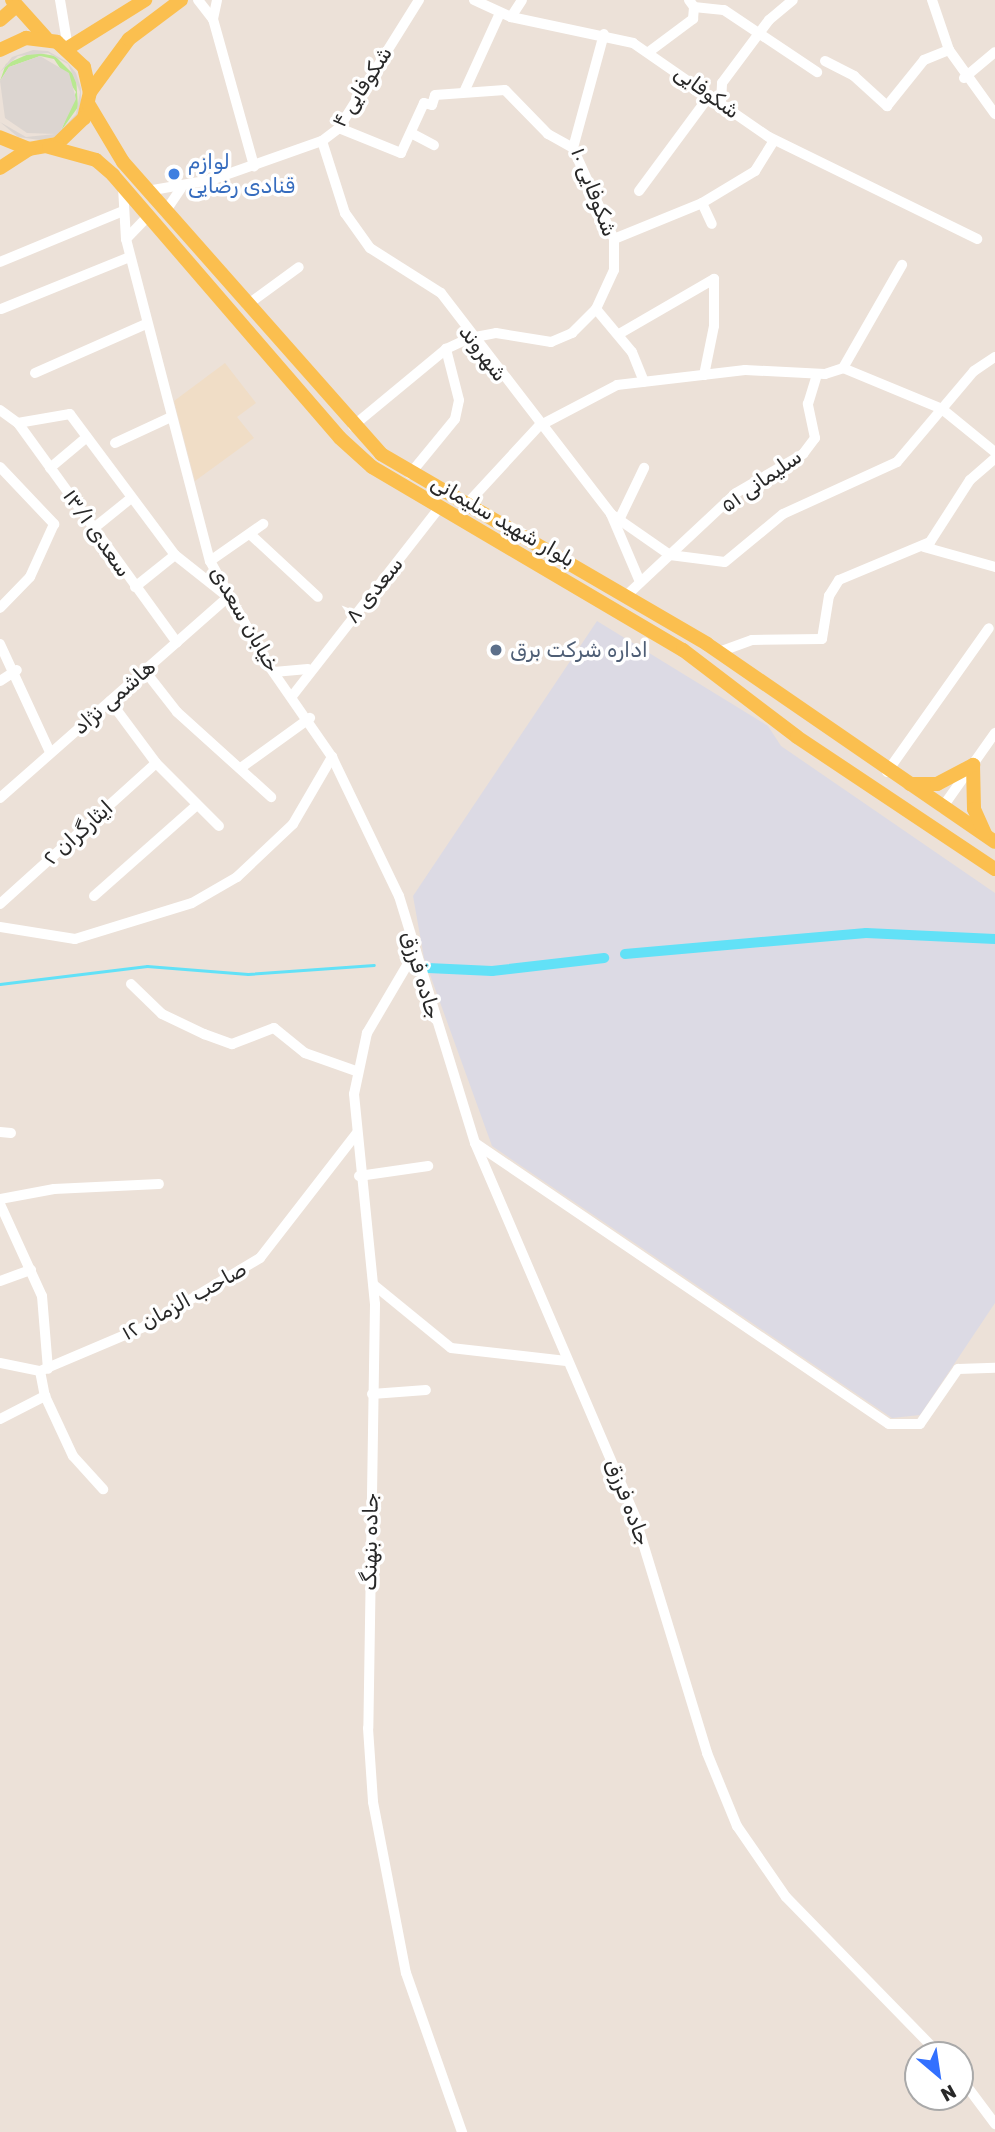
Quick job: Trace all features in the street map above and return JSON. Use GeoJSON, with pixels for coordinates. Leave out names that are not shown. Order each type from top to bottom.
{"type":"FeatureCollection","features":[{"type":"Feature","properties":{"kind":"main road"},"geometry":{"type":"LineString","coordinates":[[0,20],[14,4],[46,38],[68,48],[116,22],[145,0]]}},
{"type":"Feature","properties":{"kind":"main road"},"geometry":{"type":"LineString","coordinates":[[0,168],[29,149],[49,147],[76,130],[90,99],[129,40],[181,0]]}},
{"type":"Feature","properties":{"kind":"main road"},"geometry":{"type":"LineString","coordinates":[[116,22],[129,40]]}},
{"type":"Feature","properties":{"kind":"main road"},"geometry":{"type":"LineString","coordinates":[[0,50],[26,38],[46,38]]}},
{"type":"Feature","properties":{"kind":"main road","name":"بلوار شهید سلیمانی"},"geometry":{"type":"LineString","coordinates":[[68,48],[84,67],[90,99],[112,144],[147,191],[353,426],[410,474],[627,595],[719,652],[887,772],[992,841]]}},
{"type":"Feature","properties":{"kind":"main road"},"geometry":{"type":"LineString","coordinates":[[0,137],[29,149]]}},
{"type":"Feature","properties":{"kind":"main road"},"geometry":{"type":"LineString","coordinates":[[96,160],[101,147],[112,144]]}},
{"type":"Feature","properties":{"kind":"main road","name":"بلوار شهید سلیمانی"},"geometry":{"type":"LineString","coordinates":[[49,147],[96,160],[123,187],[344,443],[439,508],[683,650],[797,737],[995,869]]}},
{"type":"Feature","properties":{"kind":"main road"},"geometry":{"type":"LineString","coordinates":[[505,547],[514,531]]}},
{"type":"Feature","properties":{"kind":"main road"},"geometry":{"type":"LineString","coordinates":[[905,784],[937,784],[973,765],[974,809],[992,841]]}},
{"type":"Feature","properties":{"kind":"main road"},"geometry":{"type":"LineString","coordinates":[[930,825],[942,808]]}},
{"type":"Feature","properties":{"kind":"street"},"geometry":{"type":"LineString","coordinates":[[60,0],[68,48]]}},
{"type":"Feature","properties":{"kind":"street"},"geometry":{"type":"LineString","coordinates":[[198,0],[213,19],[251,167]]}},
{"type":"Feature","properties":{"kind":"street"},"geometry":{"type":"LineString","coordinates":[[213,19],[217,0]]}},
{"type":"Feature","properties":{"kind":"street","name":"شکوفایی ۴"},"geometry":{"type":"LineString","coordinates":[[147,191],[181,188],[251,167],[321,141],[339,128],[419,0]]}},
{"type":"Feature","properties":{"kind":"street","name":"شکوفایی"},"geometry":{"type":"LineString","coordinates":[[474,0],[506,15],[604,34],[650,51],[774,139],[977,239]]}},
{"type":"Feature","properties":{"kind":"street"},"geometry":{"type":"LineString","coordinates":[[464,92],[506,15],[522,0]]}},
{"type":"Feature","properties":{"kind":"street"},"geometry":{"type":"LineString","coordinates":[[724,10],[734,0]]}},
{"type":"Feature","properties":{"kind":"street"},"geometry":{"type":"LineString","coordinates":[[721,103],[722,83],[757,35],[793,0]]}},
{"type":"Feature","properties":{"kind":"street"},"geometry":{"type":"LineString","coordinates":[[932,0],[949,50],[964,78],[995,114]]}},
{"type":"Feature","properties":{"kind":"street"},"geometry":{"type":"LineString","coordinates":[[650,51],[692,19],[692,3],[724,10],[757,35],[817,72]]}},
{"type":"Feature","properties":{"kind":"street","name":"شکوفایی ۱۰"},"geometry":{"type":"LineString","coordinates":[[596,309],[614,270],[614,239],[573,148],[604,34]]}},
{"type":"Feature","properties":{"kind":"street"},"geometry":{"type":"LineString","coordinates":[[825,61],[854,76],[887,106],[924,60],[949,50]]}},
{"type":"Feature","properties":{"kind":"street"},"geometry":{"type":"LineString","coordinates":[[964,78],[995,52]]}},
{"type":"Feature","properties":{"kind":"street"},"geometry":{"type":"LineString","coordinates":[[339,128],[401,153],[424,103],[464,92],[510,91],[537,124],[573,148]]}},
{"type":"Feature","properties":{"kind":"street"},"geometry":{"type":"LineString","coordinates":[[639,191],[710,95]]}},
{"type":"Feature","properties":{"kind":"street"},"geometry":{"type":"LineString","coordinates":[[411,133],[434,145]]}},
{"type":"Feature","properties":{"kind":"street"},"geometry":{"type":"LineString","coordinates":[[614,239],[702,203],[755,171],[774,139]]}},
{"type":"Feature","properties":{"kind":"street","name":"شهروند"},"geometry":{"type":"LineString","coordinates":[[321,141],[345,213],[370,248],[431,284],[470,338],[615,517],[670,555]]}},
{"type":"Feature","properties":{"kind":"street","name":"خیابان سعدی"},"geometry":{"type":"LineString","coordinates":[[123,187],[121,212],[130,257],[169,418],[211,561],[228,597],[274,672],[310,718],[332,757],[398,896]]}},
{"type":"Feature","properties":{"kind":"street"},"geometry":{"type":"LineString","coordinates":[[165,212],[181,188]]}},
{"type":"Feature","properties":{"kind":"street"},"geometry":{"type":"LineString","coordinates":[[702,203],[712,224]]}},
{"type":"Feature","properties":{"kind":"street"},"geometry":{"type":"LineString","coordinates":[[0,262],[121,212]]}},
{"type":"Feature","properties":{"kind":"street"},"geometry":{"type":"LineString","coordinates":[[126,239],[148,216]]}},
{"type":"Feature","properties":{"kind":"street"},"geometry":{"type":"LineString","coordinates":[[1,309],[130,257]]}},
{"type":"Feature","properties":{"kind":"street"},"geometry":{"type":"LineString","coordinates":[[844,368],[902,265]]}},
{"type":"Feature","properties":{"kind":"street"},"geometry":{"type":"LineString","coordinates":[[247,305],[299,267]]}},
{"type":"Feature","properties":{"kind":"street"},"geometry":{"type":"LineString","coordinates":[[619,334],[714,279],[714,326],[704,375]]}},
{"type":"Feature","properties":{"kind":"street"},"geometry":{"type":"LineString","coordinates":[[353,426],[446,349],[470,338],[496,333],[551,342],[572,333],[596,309],[619,334],[643,382]]}},
{"type":"Feature","properties":{"kind":"street"},"geometry":{"type":"LineString","coordinates":[[35,373],[146,324]]}},
{"type":"Feature","properties":{"kind":"street"},"geometry":{"type":"LineString","coordinates":[[410,474],[455,419],[460,400],[446,349]]}},
{"type":"Feature","properties":{"kind":"street"},"geometry":{"type":"LineString","coordinates":[[670,555],[725,562],[783,514],[897,462],[942,409],[995,357]]}},
{"type":"Feature","properties":{"kind":"street"},"geometry":{"type":"LineString","coordinates":[[466,505],[540,426],[617,385],[704,375],[817,374],[844,368],[942,409],[995,452]]}},
{"type":"Feature","properties":{"kind":"street","name":"سلیمانی ۵۱"},"geometry":{"type":"LineString","coordinates":[[627,595],[736,493],[803,454],[815,438],[808,404],[817,374]]}},
{"type":"Feature","properties":{"kind":"street","name":"سعدی ۱۳/۱"},"geometry":{"type":"LineString","coordinates":[[0,411],[18,424],[177,643]]}},
{"type":"Feature","properties":{"kind":"street"},"geometry":{"type":"LineString","coordinates":[[18,424],[70,414],[130,499],[174,555],[228,597]]}},
{"type":"Feature","properties":{"kind":"street"},"geometry":{"type":"LineString","coordinates":[[115,443],[169,418]]}},
{"type":"Feature","properties":{"kind":"street"},"geometry":{"type":"LineString","coordinates":[[50,468],[88,437]]}},
{"type":"Feature","properties":{"kind":"street"},"geometry":{"type":"LineString","coordinates":[[719,652],[752,640],[822,639],[829,596],[839,580],[924,547],[970,480],[995,458]]}},
{"type":"Feature","properties":{"kind":"street"},"geometry":{"type":"LineString","coordinates":[[0,467],[54,524],[30,577],[0,608]]}},
{"type":"Feature","properties":{"kind":"street"},"geometry":{"type":"LineString","coordinates":[[640,582],[615,517],[643,468]]}},
{"type":"Feature","properties":{"kind":"street"},"geometry":{"type":"LineString","coordinates":[[0,486],[10,477]]}},
{"type":"Feature","properties":{"kind":"street"},"geometry":{"type":"LineString","coordinates":[[94,528],[130,499]]}},
{"type":"Feature","properties":{"kind":"street","name":"سعدی ۸"},"geometry":{"type":"LineString","coordinates":[[293,695],[308,670],[439,508]]}},
{"type":"Feature","properties":{"kind":"street"},"geometry":{"type":"LineString","coordinates":[[211,561],[251,536],[263,524]]}},
{"type":"Feature","properties":{"kind":"street"},"geometry":{"type":"LineString","coordinates":[[251,536],[318,597]]}},
{"type":"Feature","properties":{"kind":"street"},"geometry":{"type":"LineString","coordinates":[[924,547],[995,567]]}},
{"type":"Feature","properties":{"kind":"street"},"geometry":{"type":"LineString","coordinates":[[135,587],[174,555]]}},
{"type":"Feature","properties":{"kind":"street","name":"هاشمی نژاد"},"geometry":{"type":"LineString","coordinates":[[0,798],[228,597]]}},
{"type":"Feature","properties":{"kind":"street"},"geometry":{"type":"LineString","coordinates":[[887,772],[989,628]]}},
{"type":"Feature","properties":{"kind":"street"},"geometry":{"type":"LineString","coordinates":[[0,644],[17,670],[50,752]]}},
{"type":"Feature","properties":{"kind":"street"},"geometry":{"type":"LineString","coordinates":[[0,681],[17,670]]}},
{"type":"Feature","properties":{"kind":"street"},"geometry":{"type":"LineString","coordinates":[[274,672],[308,670]]}},
{"type":"Feature","properties":{"kind":"street"},"geometry":{"type":"LineString","coordinates":[[145,671],[177,712],[242,767],[271,797]]}},
{"type":"Feature","properties":{"kind":"street"},"geometry":{"type":"LineString","coordinates":[[110,701],[156,763],[219,826]]}},
{"type":"Feature","properties":{"kind":"street"},"geometry":{"type":"LineString","coordinates":[[242,767],[310,718]]}},
{"type":"Feature","properties":{"kind":"street"},"geometry":{"type":"LineString","coordinates":[[942,808],[995,733]]}},
{"type":"Feature","properties":{"kind":"street"},"geometry":{"type":"LineString","coordinates":[[0,927],[75,939],[192,903],[237,877],[293,824],[332,757]]}},
{"type":"Feature","properties":{"kind":"street","name":"ایثارگران ۲"},"geometry":{"type":"LineString","coordinates":[[0,904],[156,763]]}},
{"type":"Feature","properties":{"kind":"street"},"geometry":{"type":"LineString","coordinates":[[94,896],[197,804]]}},
{"type":"Feature","properties":{"kind":"street","name":"جاده فرزق"},"geometry":{"type":"LineString","coordinates":[[398,896],[413,955],[475,1143],[635,1517],[707,1753],[737,1826],[786,1897],[926,2041]]}},
{"type":"Feature","properties":{"kind":"street","name":"جاده بنهنگ"},"geometry":{"type":"LineString","coordinates":[[413,955],[367,1033],[356,1071],[359,1176],[374,1285],[368,1687],[373,1802],[406,1973],[462,2132]]}},
{"type":"Feature","properties":{"kind":"street"},"geometry":{"type":"LineString","coordinates":[[131,984],[162,1014],[204,1034],[232,1044],[274,1028],[305,1053],[356,1071]]}},
{"type":"Feature","properties":{"kind":"street","name":"صاحب الزمان ۱۲"},"geometry":{"type":"LineString","coordinates":[[44,1370],[146,1326],[260,1258],[357,1133]]}},
{"type":"Feature","properties":{"kind":"street"},"geometry":{"type":"LineString","coordinates":[[475,1143],[889,1424],[920,1424],[958,1369],[991,1369],[995,1382]]}},
{"type":"Feature","properties":{"kind":"street"},"geometry":{"type":"LineString","coordinates":[[359,1176],[428,1166]]}},
{"type":"Feature","properties":{"kind":"street"},"geometry":{"type":"LineString","coordinates":[[103,1489],[73,1457],[45,1396],[42,1296],[0,1202],[54,1189],[159,1184]]}},
{"type":"Feature","properties":{"kind":"street"},"geometry":{"type":"LineString","coordinates":[[0,1281],[31,1270]]}},
{"type":"Feature","properties":{"kind":"street"},"geometry":{"type":"LineString","coordinates":[[374,1285],[451,1348],[566,1361]]}},
{"type":"Feature","properties":{"kind":"street"},"geometry":{"type":"LineString","coordinates":[[0,1363],[44,1370]]}},
{"type":"Feature","properties":{"kind":"street"},"geometry":{"type":"LineString","coordinates":[[372,1394],[426,1391]]}},
{"type":"Feature","properties":{"kind":"street"},"geometry":{"type":"LineString","coordinates":[[0,1419],[45,1396]]}},
{"type":"Feature","properties":{"kind":"street"},"geometry":{"type":"LineString","coordinates":[[974,2096],[995,2124]]}},
{"type":"Feature","properties":{"kind":"shaded area"},"geometry":{"type":"Polygon","coordinates":[[[33,50],[48,51],[67,62],[76,73],[81,88],[77,117],[55,137],[40,140],[18,137],[0,122],[26,137],[55,134],[27,133],[5,118],[0,81],[9,67],[40,56],[69,73],[76,99],[61,130],[76,114],[80,92],[68,64],[48,53],[18,56],[0,72],[12,57],[33,50]]]}},
{"type":"Feature","properties":{"kind":"shaded area"},"geometry":{"type":"Polygon","coordinates":[[[225,363],[256,403],[237,417],[254,438],[195,481],[174,401],[225,363]]]}},
{"type":"Feature","properties":{"kind":"shaded area"},"geometry":{"type":"Polygon","coordinates":[[[597,621],[768,726],[781,746],[995,893],[995,1303],[920,1415],[892,1418],[492,1146],[424,958],[413,896],[597,621]]]}},
{"type":"Feature","properties":{"kind":"green space"},"geometry":{"type":"Polygon","coordinates":[[[33,52],[55,56],[76,77],[78,107],[61,131],[76,92],[54,59],[40,56],[9,67],[0,81],[6,64],[33,52]]]}},
{"type":"Feature","properties":{"kind":"waterway"},"geometry":{"type":"LineString","coordinates":[[625,954],[866,933],[995,939]]}},
{"type":"Feature","properties":{"kind":"waterway"},"geometry":{"type":"LineString","coordinates":[[428,968],[492,971],[604,958]]}},
{"type":"Feature","properties":{"kind":"waterway"},"geometry":{"type":"LineString","coordinates":[[0,984],[147,966],[248,974],[374,965]]}},
{"type":"Feature","properties":{"kind":"place","name":"لوازم قنادی رضایی"},"geometry":{"type":"Point","coordinates":[174,174]}},
{"type":"Feature","properties":{"kind":"place","name":"اداره شرکت برق"},"geometry":{"type":"Point","coordinates":[496,650]}}]}
